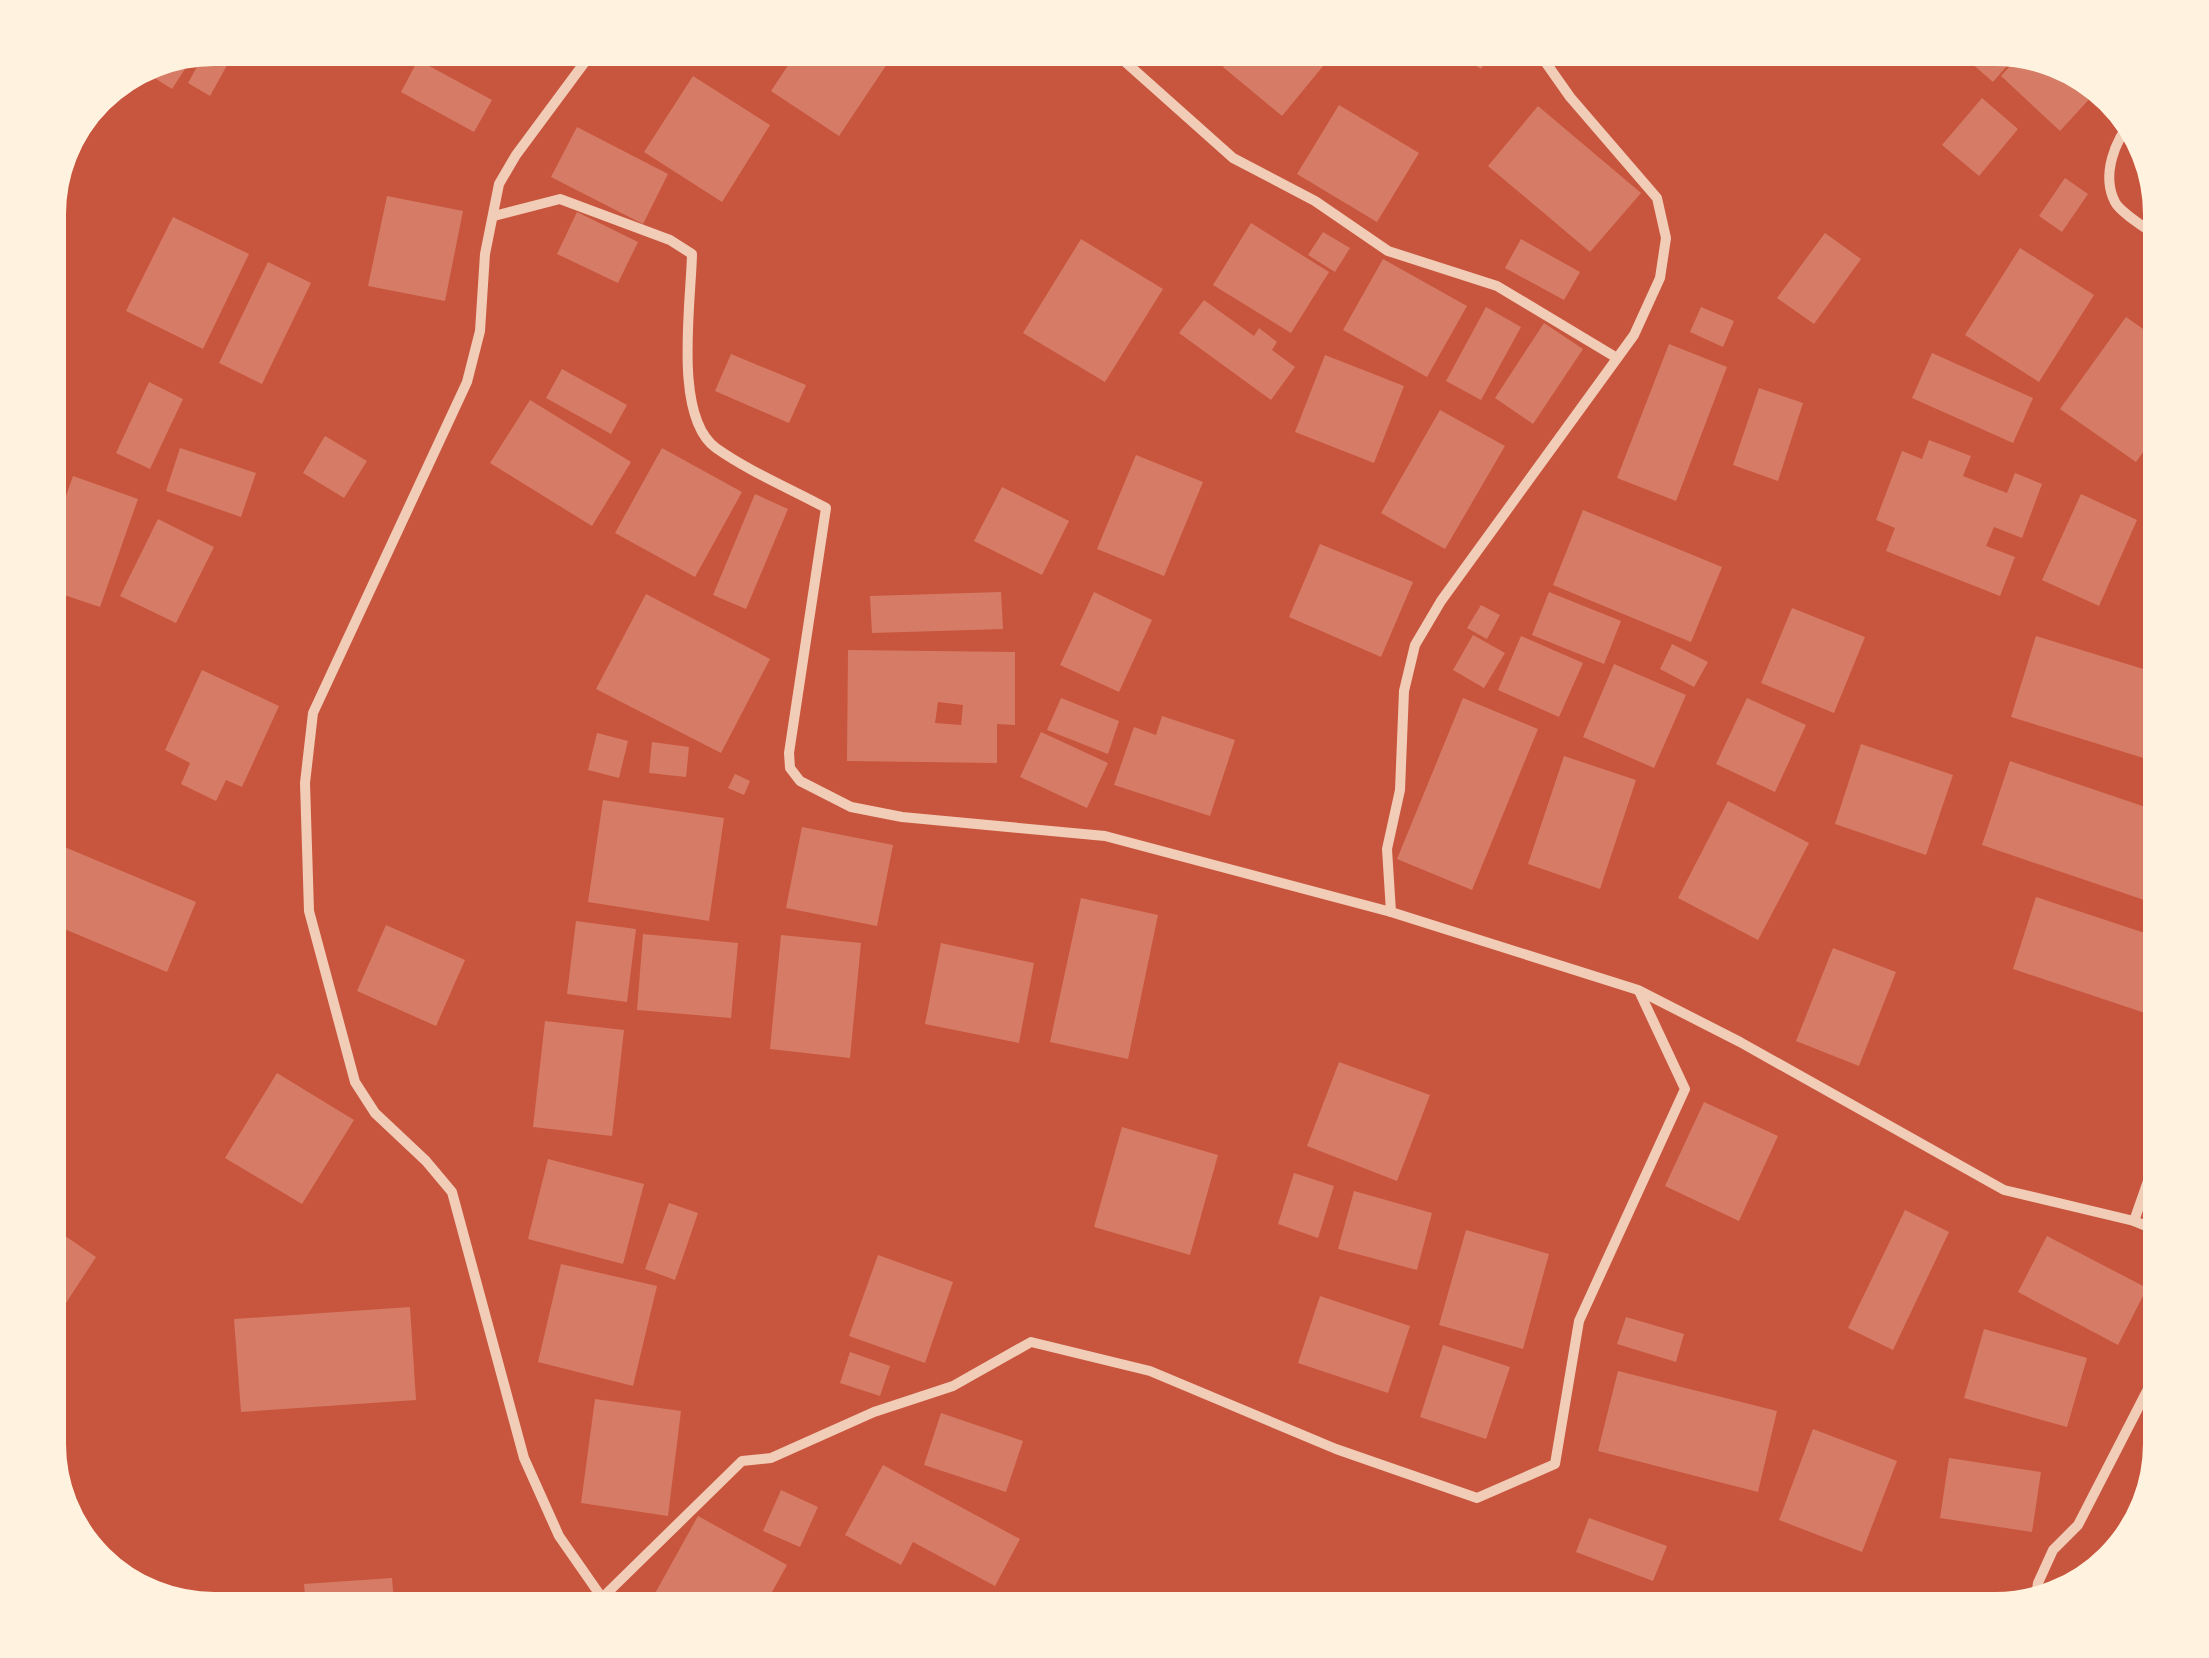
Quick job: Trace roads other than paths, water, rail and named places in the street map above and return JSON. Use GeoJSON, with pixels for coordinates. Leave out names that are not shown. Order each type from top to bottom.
{"type":"FeatureCollection","features":[{"type":"Feature","properties":{"kind":"street"},"geometry":{"type":"LineString","coordinates":[[586,60],[516,154],[500,184],[485,254],[480,331],[467,382],[314,713],[306,783],[309,912],[355,1082],[375,1113],[426,1161],[452,1192],[524,1458],[559,1536],[602,1598],[742,1461],[771,1458],[874,1412],[953,1386],[1031,1342],[1150,1370],[1336,1449],[1477,1498],[1555,1464],[1579,1321],[1685,1089],[1638,990]]}},
{"type":"Feature","properties":{"kind":"street"},"geometry":{"type":"LineString","coordinates":[[1124,60],[1234,158],[1314,202],[1388,251],[1496,286],[1618,358]]}},
{"type":"Feature","properties":{"kind":"street"},"geometry":{"type":"LineString","coordinates":[[1391,912],[1388,849],[1400,790],[1404,692],[1415,645],[1441,601],[1634,336],[1660,278],[1666,238],[1656,198],[1570,97],[1544,60]]}},
{"type":"Feature","properties":{"kind":"street"},"geometry":{"type":"LineString","coordinates":[[2123,130],[2108,174],[2116,205],[2149,229]]}},
{"type":"Feature","properties":{"kind":"street"},"geometry":{"type":"LineString","coordinates":[[494,216],[560,200],[670,240],[692,254],[688,396],[697,428],[714,447],[826,508],[789,752],[790,768],[800,781],[851,808],[902,818],[1105,836],[1391,912],[1638,990],[1740,1042],[2004,1190],[2149,1227]]}},
{"type":"Feature","properties":{"kind":"street"},"geometry":{"type":"LineString","coordinates":[[2134,1221],[2149,1178]]}},
{"type":"Feature","properties":{"kind":"street"},"geometry":{"type":"LineString","coordinates":[[2036,1592],[2053,1550],[2078,1525],[2149,1388]]}}]}
